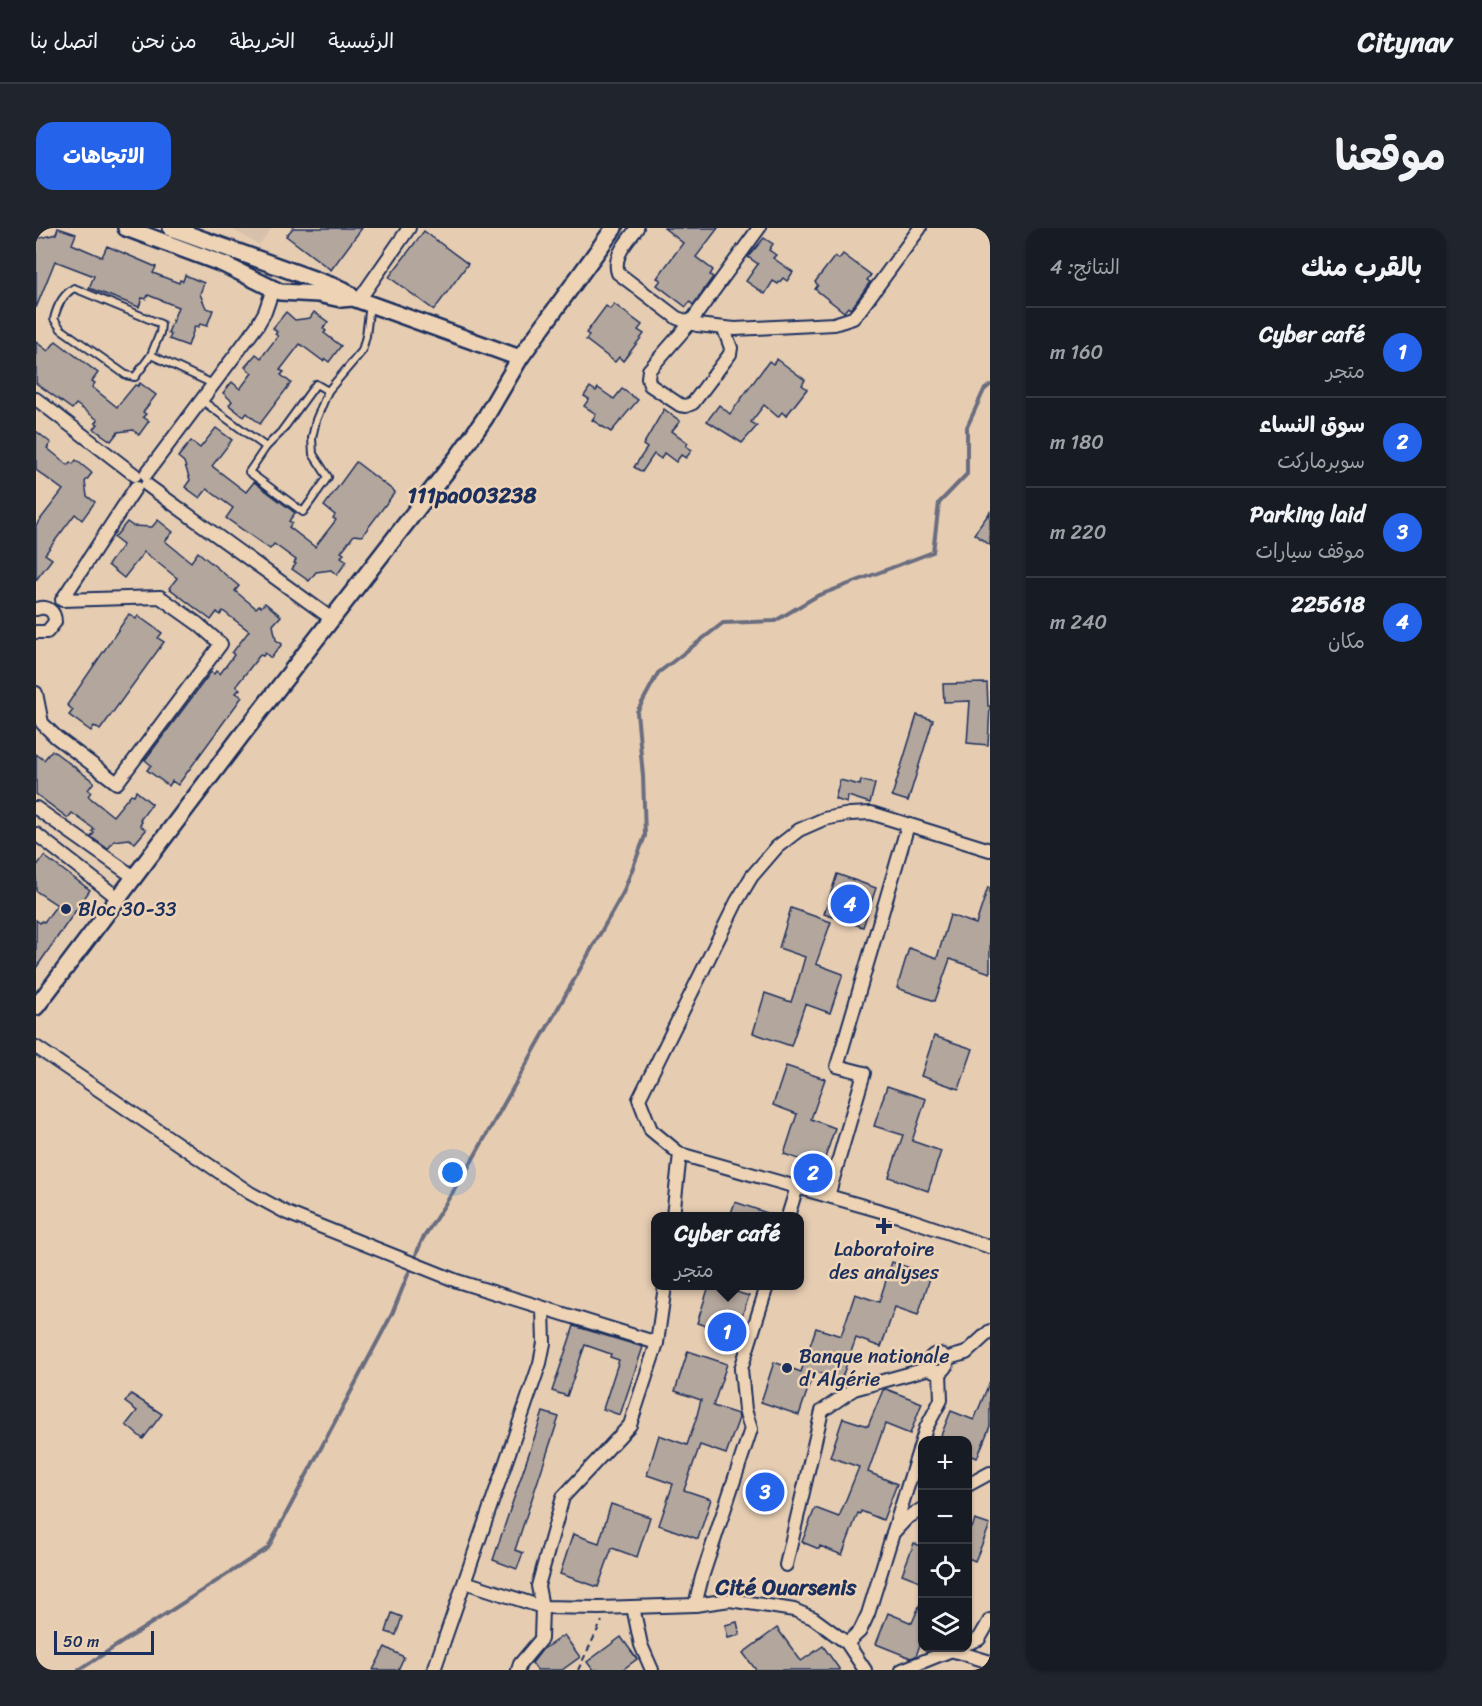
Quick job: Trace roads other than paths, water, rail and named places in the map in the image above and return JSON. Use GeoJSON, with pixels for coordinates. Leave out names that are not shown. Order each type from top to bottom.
{"type":"FeatureCollection","features":[{"type":"Feature","properties":{"kind":"street"},"geometry":{"type":"LineString","coordinates":[[126,228],[180,234],[344,290],[361,301],[520,358]]}},
{"type":"Feature","properties":{"kind":"street"},"geometry":{"type":"LineString","coordinates":[[361,301],[409,228]]}},
{"type":"Feature","properties":{"kind":"street"},"geometry":{"type":"LineString","coordinates":[[36,1007],[473,436],[520,358],[614,228]]}},
{"type":"Feature","properties":{"kind":"street"},"geometry":{"type":"LineString","coordinates":[[637,228],[617,257],[615,265],[618,273],[677,318],[690,324],[724,329],[834,324],[853,318],[920,228]]}},
{"type":"Feature","properties":{"kind":"street"},"geometry":{"type":"LineString","coordinates":[[724,329],[731,348],[730,354],[693,404],[680,405],[650,385],[649,370],[690,324],[759,228]]}},
{"type":"Feature","properties":{"kind":"street"},"geometry":{"type":"LineString","coordinates":[[180,234],[233,269],[269,287],[294,294],[313,294],[361,301]]}},
{"type":"Feature","properties":{"kind":"street"},"geometry":{"type":"LineString","coordinates":[[51,611],[62,600],[141,480],[261,319],[269,287],[266,274],[272,265]]}},
{"type":"Feature","properties":{"kind":"street"},"geometry":{"type":"LineString","coordinates":[[294,294],[298,285],[298,274]]}},
{"type":"Feature","properties":{"kind":"street"},"geometry":{"type":"LineString","coordinates":[[36,399],[141,480],[332,619]]}},
{"type":"Feature","properties":{"kind":"street"},"geometry":{"type":"LineString","coordinates":[[36,693],[42,723],[56,737],[117,783],[221,644],[198,624],[160,597],[62,600]]}},
{"type":"Feature","properties":{"kind":"street"},"geometry":{"type":"LineString","coordinates":[[36,609],[43,607],[51,611],[55,618],[54,626],[43,633],[36,632]]}},
{"type":"Feature","properties":{"kind":"street"},"geometry":{"type":"LineString","coordinates":[[36,808],[134,877]]}},
{"type":"Feature","properties":{"kind":"street"},"geometry":{"type":"LineString","coordinates":[[990,850],[872,813],[824,819],[799,830],[777,847],[752,876],[737,901],[639,1098],[651,1130],[680,1154],[902,1217],[990,1248]]}},
{"type":"Feature","properties":{"kind":"street"},"geometry":{"type":"LineString","coordinates":[[828,1196],[864,1073],[837,1066],[908,825]]}},
{"type":"Feature","properties":{"kind":"street"},"geometry":{"type":"LineString","coordinates":[[37,836],[118,898]]}},
{"type":"Feature","properties":{"kind":"street"},"geometry":{"type":"LineString","coordinates":[[36,1047],[250,1193],[287,1213],[457,1281],[657,1343]]}},
{"type":"Feature","properties":{"kind":"street"},"geometry":{"type":"LineString","coordinates":[[673,1212],[680,1154]]}},
{"type":"Feature","properties":{"kind":"street"},"geometry":{"type":"LineString","coordinates":[[789,1212],[797,1187]]}},
{"type":"Feature","properties":{"kind":"street"},"geometry":{"type":"LineString","coordinates":[[518,1670],[520,1664],[541,1639],[542,1607],[538,1586],[563,1497],[630,1425],[657,1343],[664,1290]]}},
{"type":"Feature","properties":{"kind":"street"},"geometry":{"type":"LineString","coordinates":[[695,1605],[702,1577],[751,1429],[745,1410],[741,1369],[766,1290]]}},
{"type":"Feature","properties":{"kind":"street"},"geometry":{"type":"LineString","coordinates":[[434,1670],[542,1357],[543,1309]]}},
{"type":"Feature","properties":{"kind":"street"},"geometry":{"type":"LineString","coordinates":[[786,1565],[822,1411],[854,1389],[946,1367],[945,1359],[966,1353],[990,1331]]}},
{"type":"Feature","properties":{"kind":"street"},"geometry":{"type":"LineString","coordinates":[[847,1643],[860,1631],[868,1614],[927,1428],[941,1400],[935,1370]]}},
{"type":"Feature","properties":{"kind":"street"},"geometry":{"type":"LineString","coordinates":[[972,1483],[990,1473]]}},
{"type":"Feature","properties":{"kind":"street"},"geometry":{"type":"LineString","coordinates":[[892,1533],[907,1518],[918,1511]]}},
{"type":"Feature","properties":{"kind":"street"},"geometry":{"type":"LineString","coordinates":[[465,1582],[542,1607],[609,1608],[695,1605],[730,1600],[794,1610],[813,1618],[847,1643],[865,1670]]}},
{"type":"Feature","properties":{"kind":"street"},"geometry":{"type":"LineString","coordinates":[[633,1607],[641,1645],[652,1670]]}},
{"type":"Feature","properties":{"kind":"street"},"geometry":{"type":"LineString","coordinates":[[972,1642],[979,1639],[990,1620]]}},
{"type":"Feature","properties":{"kind":"street"},"geometry":{"type":"LineString","coordinates":[[902,1670],[947,1652]]}},
{"type":"Feature","properties":{"kind":"street"},"geometry":{"type":"LineString","coordinates":[[962,1652],[990,1662]]}},
{"type":"Feature","properties":{"kind":"lane"},"geometry":{"type":"LineString","coordinates":[[74,288],[161,324],[151,355],[135,377],[126,375],[94,353],[61,329],[54,319],[65,293],[74,288]]}},
{"type":"Feature","properties":{"kind":"lane"},"geometry":{"type":"LineString","coordinates":[[328,391],[315,384],[249,472],[303,512],[328,477],[313,454],[312,438],[316,420],[328,391],[362,351],[366,336],[361,301]]}},
{"type":"Feature","properties":{"kind":"lane"},"geometry":{"type":"LineString","coordinates":[[151,355],[213,384]]}},
{"type":"Feature","properties":{"kind":"lane"},"geometry":{"type":"LineString","coordinates":[[201,400],[266,447]]}},
{"type":"Feature","properties":{"kind":"waterway"},"geometry":{"type":"LineString","coordinates":[[79,1670],[268,1548],[392,1314],[422,1240],[465,1173],[623,893],[645,836],[643,776],[637,712],[658,673],[723,623],[775,621],[817,596],[933,552],[939,503],[967,474],[967,427],[984,390],[990,385]]}},
{"type":"Feature","properties":{"kind":"place","name":"225618"},"geometry":{"type":"Point","coordinates":[850,904]}},
{"type":"Feature","properties":{"kind":"place","name":"Bloc 30-33"},"geometry":{"type":"Point","coordinates":[66,909]}},
{"type":"Feature","properties":{"kind":"place","name":"سوق النساء"},"geometry":{"type":"Point","coordinates":[813,1173]}},
{"type":"Feature","properties":{"kind":"place","name":"Laboratoire des analyses"},"geometry":{"type":"Point","coordinates":[884,1226]}},
{"type":"Feature","properties":{"kind":"place","name":"Cyber café"},"geometry":{"type":"Point","coordinates":[727,1332]}},
{"type":"Feature","properties":{"kind":"place","name":"Banque nationale d'Algérie"},"geometry":{"type":"Point","coordinates":[787,1368]}},
{"type":"Feature","properties":{"kind":"place","name":"Parking laid"},"geometry":{"type":"Point","coordinates":[765,1492]}},
{"type":"Feature","properties":{"kind":"district","name":"111pa003238"},"geometry":{"type":"Point","coordinates":[472,495]}},
{"type":"Feature","properties":{"kind":"district","name":"Cité Ouarsenis"},"geometry":{"type":"Point","coordinates":[786,1587]}}]}
